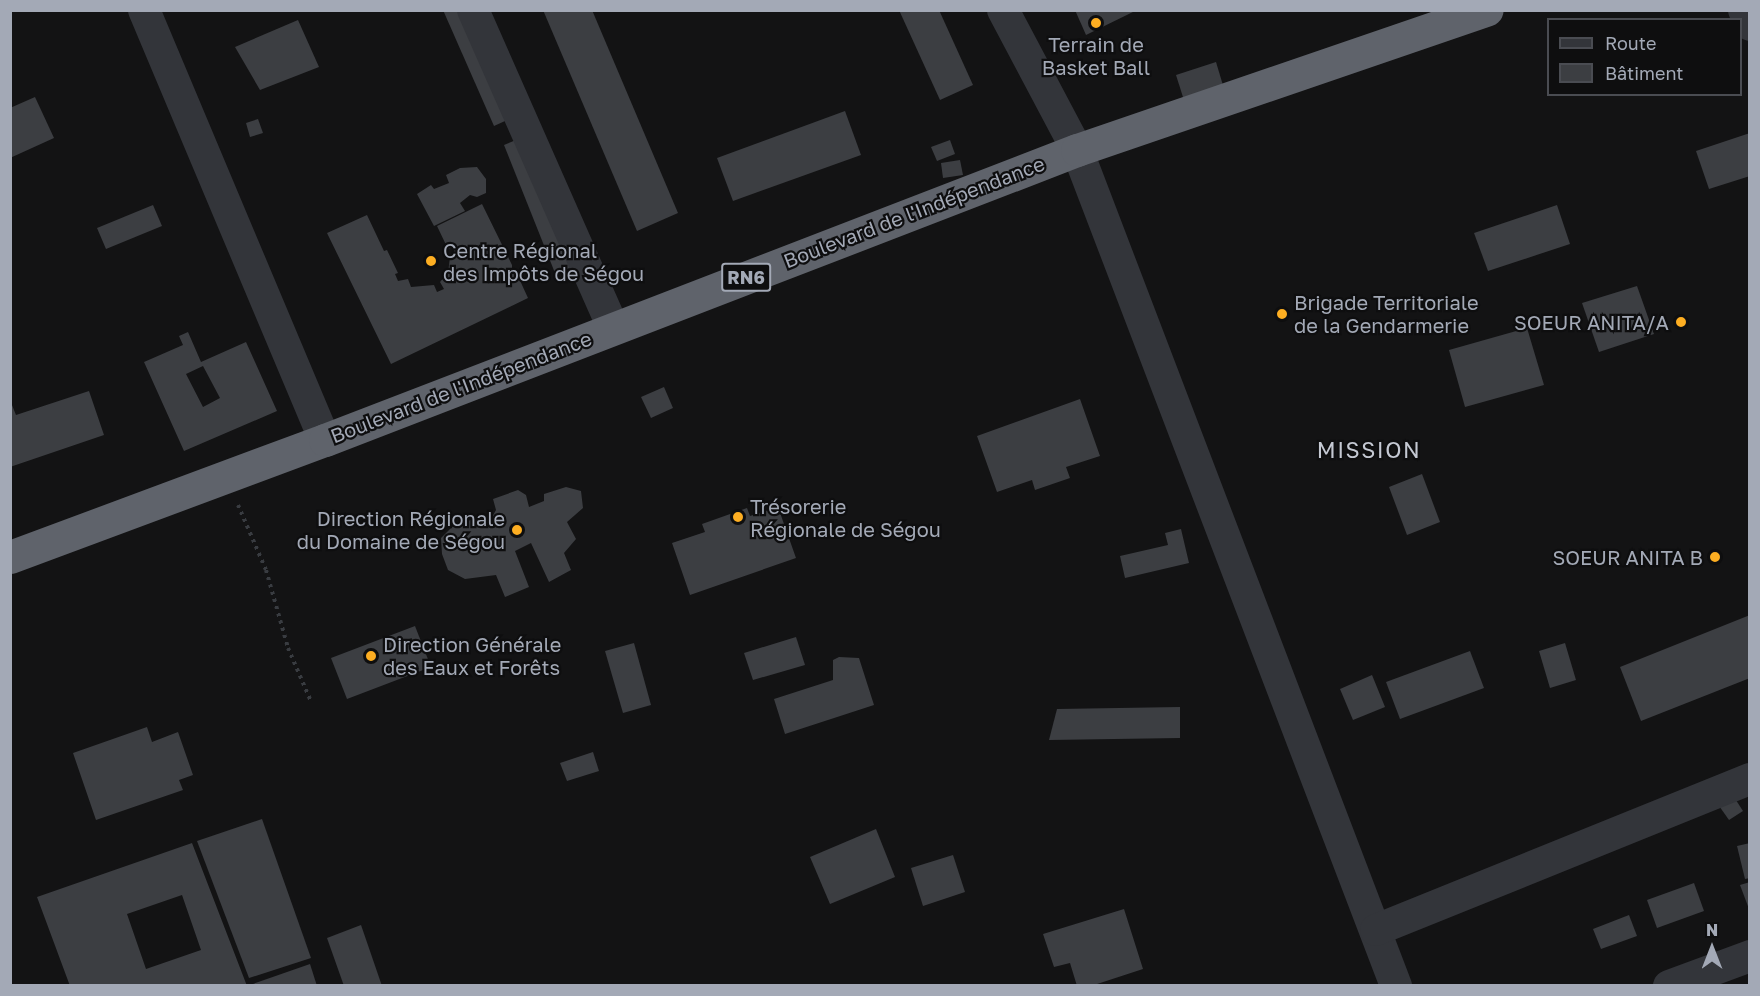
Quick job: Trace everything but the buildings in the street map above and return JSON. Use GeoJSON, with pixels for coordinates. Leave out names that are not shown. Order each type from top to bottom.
{"type":"FeatureCollection","features":[{"type":"Feature","properties":{"kind":"highway","name":"Boulevard de l'Indépendance"},"geometry":{"type":"LineString","coordinates":[[10,556],[325,440],[613,327],[1077,150],[1487,10]]}},
{"type":"Feature","properties":{"kind":"street"},"geometry":{"type":"LineString","coordinates":[[144,10],[325,440]]}},
{"type":"Feature","properties":{"kind":"street"},"geometry":{"type":"LineString","coordinates":[[473,10],[613,327]]}},
{"type":"Feature","properties":{"kind":"street"},"geometry":{"type":"LineString","coordinates":[[1003,10],[1077,150],[1396,986]]}},
{"type":"Feature","properties":{"kind":"street"},"geometry":{"type":"LineString","coordinates":[[1744,10],[1749,25]]}},
{"type":"Feature","properties":{"kind":"street"},"geometry":{"type":"LineString","coordinates":[[1376,930],[1749,778]]}},
{"type":"Feature","properties":{"kind":"street"},"geometry":{"type":"LineString","coordinates":[[1668,986],[1749,956]]}},
{"type":"Feature","properties":{"kind":"path"},"geometry":{"type":"LineString","coordinates":[[225,477],[266,570],[288,648],[310,699]]}},
{"type":"Feature","properties":{"kind":"place","name":"Terrain de Basket Ball"},"geometry":{"type":"Point","coordinates":[1096,23]}},
{"type":"Feature","properties":{"kind":"place","name":"Centre Régional des Impôts de Ségou"},"geometry":{"type":"Point","coordinates":[431,261]}},
{"type":"Feature","properties":{"kind":"place","name":"Brigade Territoriale de la Gendarmerie"},"geometry":{"type":"Point","coordinates":[1282,314]}},
{"type":"Feature","properties":{"kind":"place","name":"SOEUR ANITA/A"},"geometry":{"type":"Point","coordinates":[1681,322]}},
{"type":"Feature","properties":{"kind":"place","name":"Trésorerie Régionale de Ségou"},"geometry":{"type":"Point","coordinates":[738,517]}},
{"type":"Feature","properties":{"kind":"place","name":"Direction Régionale du Domaine de Ségou"},"geometry":{"type":"Point","coordinates":[517,530]}},
{"type":"Feature","properties":{"kind":"place","name":"SOEUR ANITA B"},"geometry":{"type":"Point","coordinates":[1715,557]}},
{"type":"Feature","properties":{"kind":"place","name":"Direction Générale des Eaux et Forêts"},"geometry":{"type":"Point","coordinates":[371,656]}},
{"type":"Feature","properties":{"kind":"district","name":"MISSION"},"geometry":{"type":"Point","coordinates":[1369,450]}}]}
